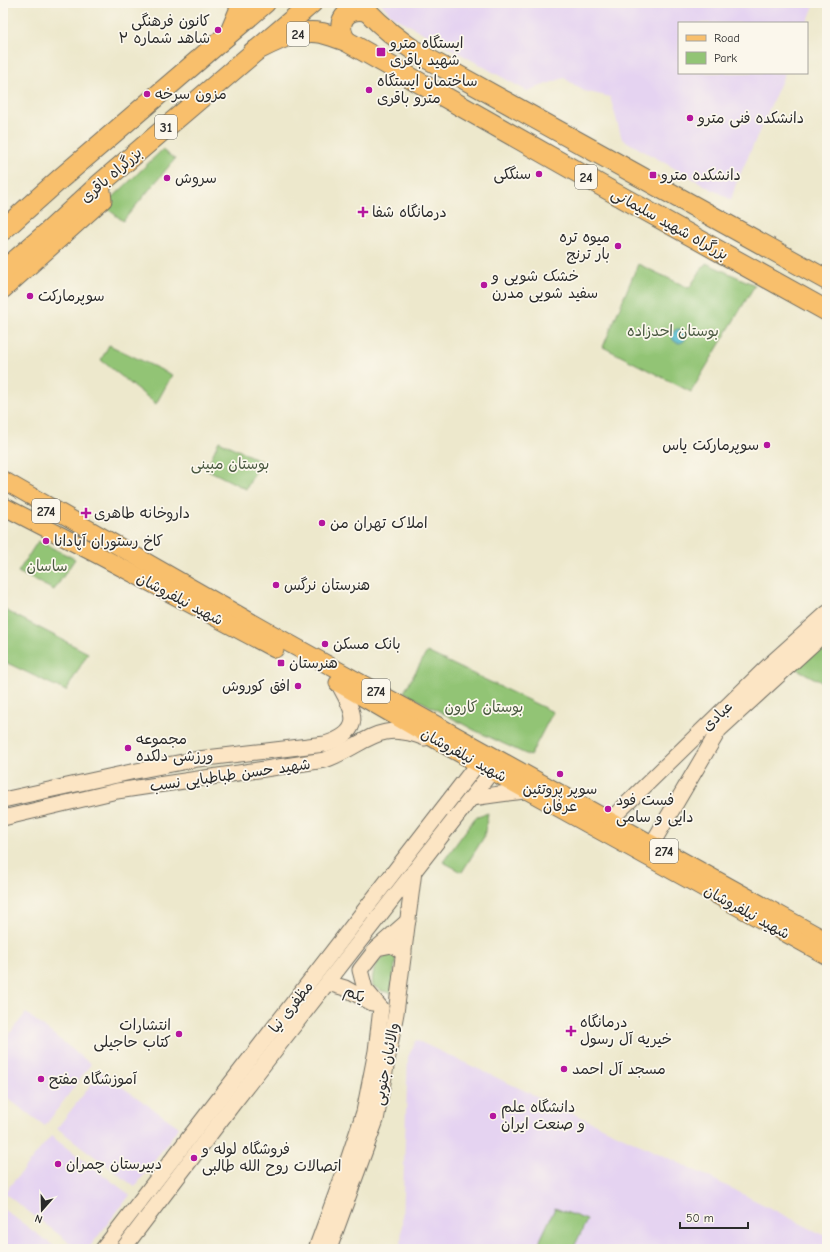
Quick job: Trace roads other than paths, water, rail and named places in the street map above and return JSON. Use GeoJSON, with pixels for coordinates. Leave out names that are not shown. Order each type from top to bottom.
{"type":"FeatureCollection","features":[{"type":"Feature","properties":{"kind":"highway","name":"31"},"geometry":{"type":"LineString","coordinates":[[227,36],[265,3]]}},
{"type":"Feature","properties":{"kind":"highway","name":"بزرگراه باقری"},"geometry":{"type":"LineString","coordinates":[[3,271],[101,183],[312,3]]}},
{"type":"Feature","properties":{"kind":"highway"},"geometry":{"type":"LineString","coordinates":[[346,41],[341,29],[344,17],[354,10],[366,7]]}},
{"type":"Feature","properties":{"kind":"highway","name":"بزرگراه شهید سلیمانی"},"geometry":{"type":"LineString","coordinates":[[366,7],[379,24],[402,43],[421,55],[827,280]]}},
{"type":"Feature","properties":{"kind":"highway","name":"24"},"geometry":{"type":"LineString","coordinates":[[253,52],[283,37],[304,32],[322,33],[346,41]]}},
{"type":"Feature","properties":{"kind":"highway","name":"بزرگراه باقری"},"geometry":{"type":"LineString","coordinates":[[3,230],[60,179],[227,36]]}},
{"type":"Feature","properties":{"kind":"highway","name":"بزرگراه شهید سلیمانی"},"geometry":{"type":"LineString","coordinates":[[346,41],[827,311]]}},
{"type":"Feature","properties":{"kind":"highway"},"geometry":{"type":"LineString","coordinates":[[60,179],[60,190],[64,196],[68,199],[80,202]]}},
{"type":"Feature","properties":{"kind":"highway"},"geometry":{"type":"LineString","coordinates":[[28,208],[34,209],[44,216],[48,227],[47,233]]}},
{"type":"Feature","properties":{"kind":"main road"},"geometry":{"type":"LineString","coordinates":[[227,36],[241,3]]}},
{"type":"Feature","properties":{"kind":"main road"},"geometry":{"type":"LineString","coordinates":[[3,290],[103,200],[101,183]]}},
{"type":"Feature","properties":{"kind":"main road","name":"شهید نیلفروشان"},"geometry":{"type":"LineString","coordinates":[[3,480],[258,626],[489,762],[609,821],[649,850],[827,956]]}},
{"type":"Feature","properties":{"kind":"main road","name":"274"},"geometry":{"type":"LineString","coordinates":[[3,486],[88,540],[100,556]]}},
{"type":"Feature","properties":{"kind":"main road","name":"274"},"geometry":{"type":"LineString","coordinates":[[3,497],[88,540],[110,541]]}},
{"type":"Feature","properties":{"kind":"main road"},"geometry":{"type":"LineString","coordinates":[[3,506],[100,556]]}},
{"type":"Feature","properties":{"kind":"main road","name":"شهید نیلفروشان"},"geometry":{"type":"LineString","coordinates":[[100,556],[338,683],[450,748],[489,762],[528,791],[649,850],[827,941]]}},
{"type":"Feature","properties":{"kind":"main road","name":"عبادی"},"geometry":{"type":"LineString","coordinates":[[649,850],[714,728],[769,665],[827,613]]}},
{"type":"Feature","properties":{"kind":"main road","name":"عبادی"},"geometry":{"type":"LineString","coordinates":[[609,821],[827,631]]}},
{"type":"Feature","properties":{"kind":"main road","name":"شهید حسن طباطبایی نسب"},"geometry":{"type":"LineString","coordinates":[[3,800],[191,760],[325,744],[337,740],[349,730],[353,722],[353,714],[350,704],[338,683]]}},
{"type":"Feature","properties":{"kind":"main road","name":"شهید حسن طباطبایی نسب"},"geometry":{"type":"LineString","coordinates":[[3,818],[117,791],[325,760],[340,755],[370,736],[382,732],[396,731],[411,733],[450,748]]}},
{"type":"Feature","properties":{"kind":"main road"},"geometry":{"type":"LineString","coordinates":[[258,752],[266,756],[267,760],[265,770]]}},
{"type":"Feature","properties":{"kind":"main road","name":"مظفری نیا"},"geometry":{"type":"LineString","coordinates":[[124,1249],[233,1104],[471,798],[489,762]]}},
{"type":"Feature","properties":{"kind":"main road","name":"مظفری نیا"},"geometry":{"type":"LineString","coordinates":[[103,1249],[306,988],[429,825],[489,762]]}},
{"type":"Feature","properties":{"kind":"main road"},"geometry":{"type":"LineString","coordinates":[[471,798],[507,792],[528,791]]}},
{"type":"Feature","properties":{"kind":"main road"},"geometry":{"type":"LineString","coordinates":[[429,825],[437,826],[442,829],[442,836]]}},
{"type":"Feature","properties":{"kind":"main road","name":"والائیان جنوبی"},"geometry":{"type":"LineString","coordinates":[[328,1249],[370,1116],[396,1013],[414,871]]}},
{"type":"Feature","properties":{"kind":"main road"},"geometry":{"type":"LineString","coordinates":[[382,1008],[365,989],[360,970],[377,948],[408,921]]}},
{"type":"Feature","properties":{"kind":"main road"},"geometry":{"type":"LineString","coordinates":[[377,948],[392,945],[404,953]]}},
{"type":"Feature","properties":{"kind":"main road","name":"یکم"},"geometry":{"type":"LineString","coordinates":[[328,983],[345,988],[382,1008]]}},
{"type":"Feature","properties":{"kind":"main road","name":"والائیان جنوبی"},"geometry":{"type":"LineString","coordinates":[[316,1249],[342,1178],[370,1116],[376,1051],[382,1008]]}},
{"type":"Feature","properties":{"kind":"water"},"geometry":{"type":"Polygon","coordinates":[[[676,329],[682,329],[686,333],[686,339],[682,343],[676,343],[672,339],[672,333],[676,329]]]}},
{"type":"Feature","properties":{"kind":"place","name":"کانون فرهنگی شاهد شماره ۲"},"geometry":{"type":"Point","coordinates":[218,30]}},
{"type":"Feature","properties":{"kind":"place","name":"ایستگاه مترو شهید باقری"},"geometry":{"type":"Point","coordinates":[381,52]}},
{"type":"Feature","properties":{"kind":"place","name":"ساختمان ایستگاه مترو باقری"},"geometry":{"type":"Point","coordinates":[369,90]}},
{"type":"Feature","properties":{"kind":"place","name":"مزون سرخه"},"geometry":{"type":"Point","coordinates":[147,94]}},
{"type":"Feature","properties":{"kind":"place","name":"دانشکده فنی مترو"},"geometry":{"type":"Point","coordinates":[690,118]}},
{"type":"Feature","properties":{"kind":"place","name":"سنگکی"},"geometry":{"type":"Point","coordinates":[539,174]}},
{"type":"Feature","properties":{"kind":"place","name":"دانشکده مترو"},"geometry":{"type":"Point","coordinates":[653,175]}},
{"type":"Feature","properties":{"kind":"place","name":"سروش"},"geometry":{"type":"Point","coordinates":[167,178]}},
{"type":"Feature","properties":{"kind":"place","name":"درمانگاه شفا"},"geometry":{"type":"Point","coordinates":[363,212]}},
{"type":"Feature","properties":{"kind":"place","name":"میوه تره بار ترنج"},"geometry":{"type":"Point","coordinates":[618,246]}},
{"type":"Feature","properties":{"kind":"place","name":"خشک شویی و سفید شویی مدرن"},"geometry":{"type":"Point","coordinates":[484,285]}},
{"type":"Feature","properties":{"kind":"place","name":"سوپرمارکت"},"geometry":{"type":"Point","coordinates":[30,296]}},
{"type":"Feature","properties":{"kind":"place","name":"سوپرمارکت یاس"},"geometry":{"type":"Point","coordinates":[767,445]}},
{"type":"Feature","properties":{"kind":"place","name":"داروخانه طاهری"},"geometry":{"type":"Point","coordinates":[86,513]}},
{"type":"Feature","properties":{"kind":"place","name":"املاک تهران من"},"geometry":{"type":"Point","coordinates":[322,523]}},
{"type":"Feature","properties":{"kind":"place","name":"کاخ رستوران آپادانا"},"geometry":{"type":"Point","coordinates":[46,541]}},
{"type":"Feature","properties":{"kind":"place","name":"هنرستان نرگس"},"geometry":{"type":"Point","coordinates":[276,585]}},
{"type":"Feature","properties":{"kind":"place","name":"بانک مسکن"},"geometry":{"type":"Point","coordinates":[325,644]}},
{"type":"Feature","properties":{"kind":"place","name":"هنرستان"},"geometry":{"type":"Point","coordinates":[281,663]}},
{"type":"Feature","properties":{"kind":"place","name":"افق کوروش"},"geometry":{"type":"Point","coordinates":[298,686]}},
{"type":"Feature","properties":{"kind":"place","name":"مجموعه ورزشی دلکده"},"geometry":{"type":"Point","coordinates":[128,748]}},
{"type":"Feature","properties":{"kind":"place","name":"سوپر پروتئین عرفان"},"geometry":{"type":"Point","coordinates":[560,774]}},
{"type":"Feature","properties":{"kind":"place","name":"فست فود دایی و سامی"},"geometry":{"type":"Point","coordinates":[608,809]}},
{"type":"Feature","properties":{"kind":"place","name":"درمانگاه خیریه آل رسول"},"geometry":{"type":"Point","coordinates":[571,1031]}},
{"type":"Feature","properties":{"kind":"place","name":"انتشارات کتاب حاجیلی"},"geometry":{"type":"Point","coordinates":[179,1034]}},
{"type":"Feature","properties":{"kind":"place","name":"مسجد آل احمد"},"geometry":{"type":"Point","coordinates":[564,1069]}},
{"type":"Feature","properties":{"kind":"place","name":"آموزشگاه مفتح"},"geometry":{"type":"Point","coordinates":[41,1079]}},
{"type":"Feature","properties":{"kind":"place","name":"دانشگاه علم و صنعت ایران"},"geometry":{"type":"Point","coordinates":[493,1116]}},
{"type":"Feature","properties":{"kind":"place","name":"فروشگاه لوله و اتصالات روح الله طالبی"},"geometry":{"type":"Point","coordinates":[194,1158]}},
{"type":"Feature","properties":{"kind":"place","name":"دبیرستان چمران"},"geometry":{"type":"Point","coordinates":[58,1164]}},
{"type":"Feature","properties":{"kind":"park label","name":"بوستان احدزاده"},"geometry":{"type":"Point","coordinates":[673,331]}},
{"type":"Feature","properties":{"kind":"park label","name":"بوستان مبینی"},"geometry":{"type":"Point","coordinates":[230,464]}},
{"type":"Feature","properties":{"kind":"park label","name":"ساسان"},"geometry":{"type":"Point","coordinates":[47,566]}},
{"type":"Feature","properties":{"kind":"park label","name":"بوستان کارون"},"geometry":{"type":"Point","coordinates":[484,707]}}]}
